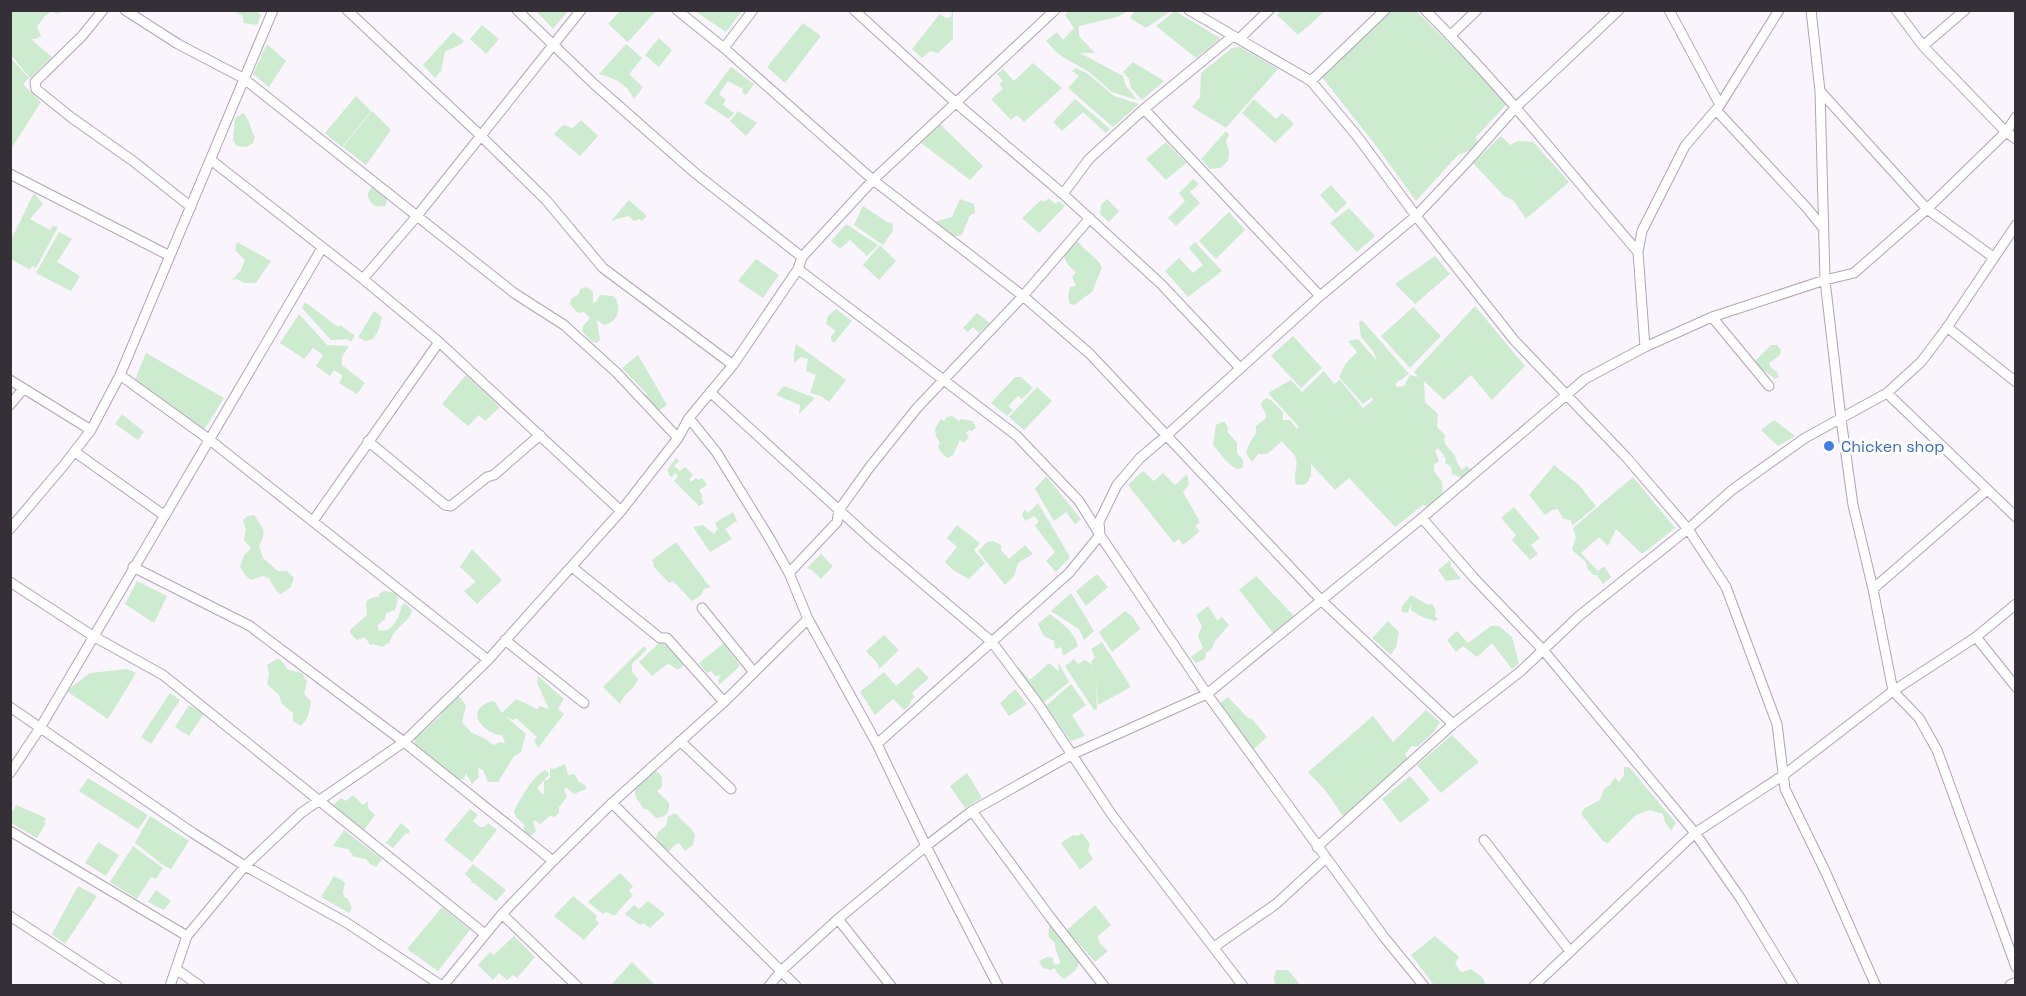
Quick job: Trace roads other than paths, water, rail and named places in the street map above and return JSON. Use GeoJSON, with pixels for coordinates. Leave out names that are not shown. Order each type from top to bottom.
{"type":"FeatureCollection","features":[{"type":"Feature","properties":{"kind":"street"},"geometry":{"type":"LineString","coordinates":[[103,10],[82,36],[36,82],[36,89],[191,207]]}},
{"type":"Feature","properties":{"kind":"street"},"geometry":{"type":"LineString","coordinates":[[125,10],[178,44],[243,78],[514,293],[564,326],[617,373],[678,438]]}},
{"type":"Feature","properties":{"kind":"street"},"geometry":{"type":"LineString","coordinates":[[10,529],[91,430],[120,375],[273,10]]}},
{"type":"Feature","properties":{"kind":"street"},"geometry":{"type":"LineString","coordinates":[[347,10],[546,200],[603,268],[733,365]]}},
{"type":"Feature","properties":{"kind":"street"},"geometry":{"type":"LineString","coordinates":[[517,10],[594,84],[695,173],[802,258]]}},
{"type":"Feature","properties":{"kind":"street"},"geometry":{"type":"LineString","coordinates":[[363,279],[417,216],[581,10]]}},
{"type":"Feature","properties":{"kind":"street"},"geometry":{"type":"LineString","coordinates":[[677,10],[724,48],[873,180],[1023,296],[1090,354],[1322,601],[1453,724]]}},
{"type":"Feature","properties":{"kind":"street"},"geometry":{"type":"LineString","coordinates":[[724,48],[753,10]]}},
{"type":"Feature","properties":{"kind":"street"},"geometry":{"type":"LineString","coordinates":[[854,10],[955,102],[1090,218],[1161,284],[1240,368]]}},
{"type":"Feature","properties":{"kind":"street"},"geometry":{"type":"LineString","coordinates":[[1189,10],[1311,81],[1357,136],[1416,216],[1514,340],[1626,457],[1688,528],[1726,587],[1777,724],[1785,774],[1785,789],[1826,873],[1876,986]]}},
{"type":"Feature","properties":{"kind":"street"},"geometry":{"type":"LineString","coordinates":[[1063,194],[1089,159],[1144,109],[1269,10]]}},
{"type":"Feature","properties":{"kind":"street"},"geometry":{"type":"LineString","coordinates":[[1311,81],[1385,10]]}},
{"type":"Feature","properties":{"kind":"street"},"geometry":{"type":"LineString","coordinates":[[1425,10],[1515,108],[1638,252]]}},
{"type":"Feature","properties":{"kind":"street"},"geometry":{"type":"LineString","coordinates":[[1450,36],[1477,10]]}},
{"type":"Feature","properties":{"kind":"street"},"geometry":{"type":"LineString","coordinates":[[877,744],[1069,573],[1100,535],[1099,522],[1117,485],[1140,458],[1320,296],[1416,216],[1515,108],[1619,10]]}},
{"type":"Feature","properties":{"kind":"street"},"geometry":{"type":"LineString","coordinates":[[1669,10],[1718,107],[1823,228]]}},
{"type":"Feature","properties":{"kind":"street"},"geometry":{"type":"LineString","coordinates":[[1645,347],[1638,252],[1642,231],[1685,146],[1718,107],[1779,10]]}},
{"type":"Feature","properties":{"kind":"street"},"geometry":{"type":"LineString","coordinates":[[1811,10],[1820,91],[1825,280],[1853,505],[1873,588],[1893,691],[1918,718],[1937,750],[2016,967]]}},
{"type":"Feature","properties":{"kind":"street"},"geometry":{"type":"LineString","coordinates":[[1896,10],[1923,46],[2006,132],[2016,139]]}},
{"type":"Feature","properties":{"kind":"street"},"geometry":{"type":"LineString","coordinates":[[1923,46],[1965,10]]}},
{"type":"Feature","properties":{"kind":"street"},"geometry":{"type":"LineString","coordinates":[[170,986],[187,936],[245,866],[301,813],[404,742],[489,660],[621,511],[678,438],[689,418],[733,365],[798,269],[802,258],[873,180],[1048,12]]}},
{"type":"Feature","properties":{"kind":"street"},"geometry":{"type":"LineString","coordinates":[[1820,91],[1927,208],[1993,257]]}},
{"type":"Feature","properties":{"kind":"street"},"geometry":{"type":"LineString","coordinates":[[1144,109],[1320,296]]}},
{"type":"Feature","properties":{"kind":"street"},"geometry":{"type":"LineString","coordinates":[[769,986],[782,970],[838,920],[926,846],[972,811],[1071,755],[1207,693],[1422,518],[1585,379],[1645,347],[1712,317],[1825,280],[1854,273],[1927,208],[2006,132],[2016,117]]}},
{"type":"Feature","properties":{"kind":"street"},"geometry":{"type":"LineString","coordinates":[[211,160],[363,279],[439,342],[621,511]]}},
{"type":"Feature","properties":{"kind":"street"},"geometry":{"type":"LineString","coordinates":[[10,174],[170,256]]}},
{"type":"Feature","properties":{"kind":"street"},"geometry":{"type":"LineString","coordinates":[[789,573],[837,522],[839,510],[917,408],[1023,296],[1090,218]]}},
{"type":"Feature","properties":{"kind":"street"},"geometry":{"type":"LineString","coordinates":[[1317,847],[1453,724],[1544,651],[1579,616],[1732,490],[1805,438],[1887,393],[1921,362],[2014,229]]}},
{"type":"Feature","properties":{"kind":"street"},"geometry":{"type":"LineString","coordinates":[[10,773],[40,728],[322,248]]}},
{"type":"Feature","properties":{"kind":"street"},"geometry":{"type":"LineString","coordinates":[[798,269],[1017,436],[1079,501],[1207,693],[1317,847],[1384,937],[1424,986]]}},
{"type":"Feature","properties":{"kind":"street"},"geometry":{"type":"LineString","coordinates":[[1712,317],[1769,386]]}},
{"type":"Feature","properties":{"kind":"street"},"geometry":{"type":"LineString","coordinates":[[1947,327],[2016,382]]}},
{"type":"Feature","properties":{"kind":"street"},"geometry":{"type":"LineString","coordinates":[[313,521],[439,342]]}},
{"type":"Feature","properties":{"kind":"street"},"geometry":{"type":"LineString","coordinates":[[120,375],[210,440],[489,660]]}},
{"type":"Feature","properties":{"kind":"street"},"geometry":{"type":"LineString","coordinates":[[10,380],[91,430]]}},
{"type":"Feature","properties":{"kind":"street"},"geometry":{"type":"LineString","coordinates":[[10,405],[23,389]]}},
{"type":"Feature","properties":{"kind":"street"},"geometry":{"type":"LineString","coordinates":[[710,392],[874,542],[992,642],[1039,705],[1112,816],[1243,986]]}},
{"type":"Feature","properties":{"kind":"street"},"geometry":{"type":"LineString","coordinates":[[1887,393],[2016,517]]}},
{"type":"Feature","properties":{"kind":"street"},"geometry":{"type":"LineString","coordinates":[[689,418],[717,453],[770,538],[789,573],[808,619],[877,744],[998,986]]}},
{"type":"Feature","properties":{"kind":"street"},"geometry":{"type":"LineString","coordinates":[[368,441],[445,505],[451,506],[487,477],[494,475],[540,435]]}},
{"type":"Feature","properties":{"kind":"street"},"geometry":{"type":"LineString","coordinates":[[75,452],[165,516]]}},
{"type":"Feature","properties":{"kind":"street"},"geometry":{"type":"LineString","coordinates":[[1873,588],[1987,490]]}},
{"type":"Feature","properties":{"kind":"street"},"geometry":{"type":"LineString","coordinates":[[1422,518],[1474,578],[1544,651],[1695,833],[1741,899],[1794,986]]}},
{"type":"Feature","properties":{"kind":"street"},"geometry":{"type":"LineString","coordinates":[[133,567],[250,626],[404,742],[553,861]]}},
{"type":"Feature","properties":{"kind":"street"},"geometry":{"type":"LineString","coordinates":[[572,567],[660,638],[667,638],[724,702]]}},
{"type":"Feature","properties":{"kind":"street"},"geometry":{"type":"LineString","coordinates":[[10,582],[93,636],[163,675],[485,934]]}},
{"type":"Feature","properties":{"kind":"street"},"geometry":{"type":"LineString","coordinates":[[1534,986],[1569,950],[1695,833],[1785,774],[1893,691],[1976,637],[2016,604]]}},
{"type":"Feature","properties":{"kind":"street"},"geometry":{"type":"LineString","coordinates":[[702,608],[753,672]]}},
{"type":"Feature","properties":{"kind":"street"},"geometry":{"type":"LineString","coordinates":[[10,707],[193,833],[245,866],[347,923],[443,986],[502,914],[553,861],[612,803],[724,702],[808,619]]}},
{"type":"Feature","properties":{"kind":"street"},"geometry":{"type":"LineString","coordinates":[[1976,637],[2016,687]]}},
{"type":"Feature","properties":{"kind":"street"},"geometry":{"type":"LineString","coordinates":[[505,640],[584,704]]}},
{"type":"Feature","properties":{"kind":"street"},"geometry":{"type":"LineString","coordinates":[[680,741],[730,789]]}},
{"type":"Feature","properties":{"kind":"street"},"geometry":{"type":"LineString","coordinates":[[612,803],[796,986]]}},
{"type":"Feature","properties":{"kind":"street"},"geometry":{"type":"LineString","coordinates":[[972,811],[1104,986]]}},
{"type":"Feature","properties":{"kind":"street"},"geometry":{"type":"LineString","coordinates":[[10,831],[187,936]]}},
{"type":"Feature","properties":{"kind":"street"},"geometry":{"type":"LineString","coordinates":[[1484,840],[1569,950]]}},
{"type":"Feature","properties":{"kind":"street"},"geometry":{"type":"LineString","coordinates":[[1215,947],[1276,904],[1326,858]]}},
{"type":"Feature","properties":{"kind":"street"},"geometry":{"type":"LineString","coordinates":[[502,914],[577,986]]}},
{"type":"Feature","properties":{"kind":"street"},"geometry":{"type":"LineString","coordinates":[[10,916],[116,985]]}},
{"type":"Feature","properties":{"kind":"street"},"geometry":{"type":"LineString","coordinates":[[838,920],[891,986]]}},
{"type":"Feature","properties":{"kind":"street"},"geometry":{"type":"LineString","coordinates":[[176,969],[200,986]]}},
{"type":"Feature","properties":{"kind":"place","name":"Chicken shop"},"geometry":{"type":"Point","coordinates":[1829,446]}}]}
